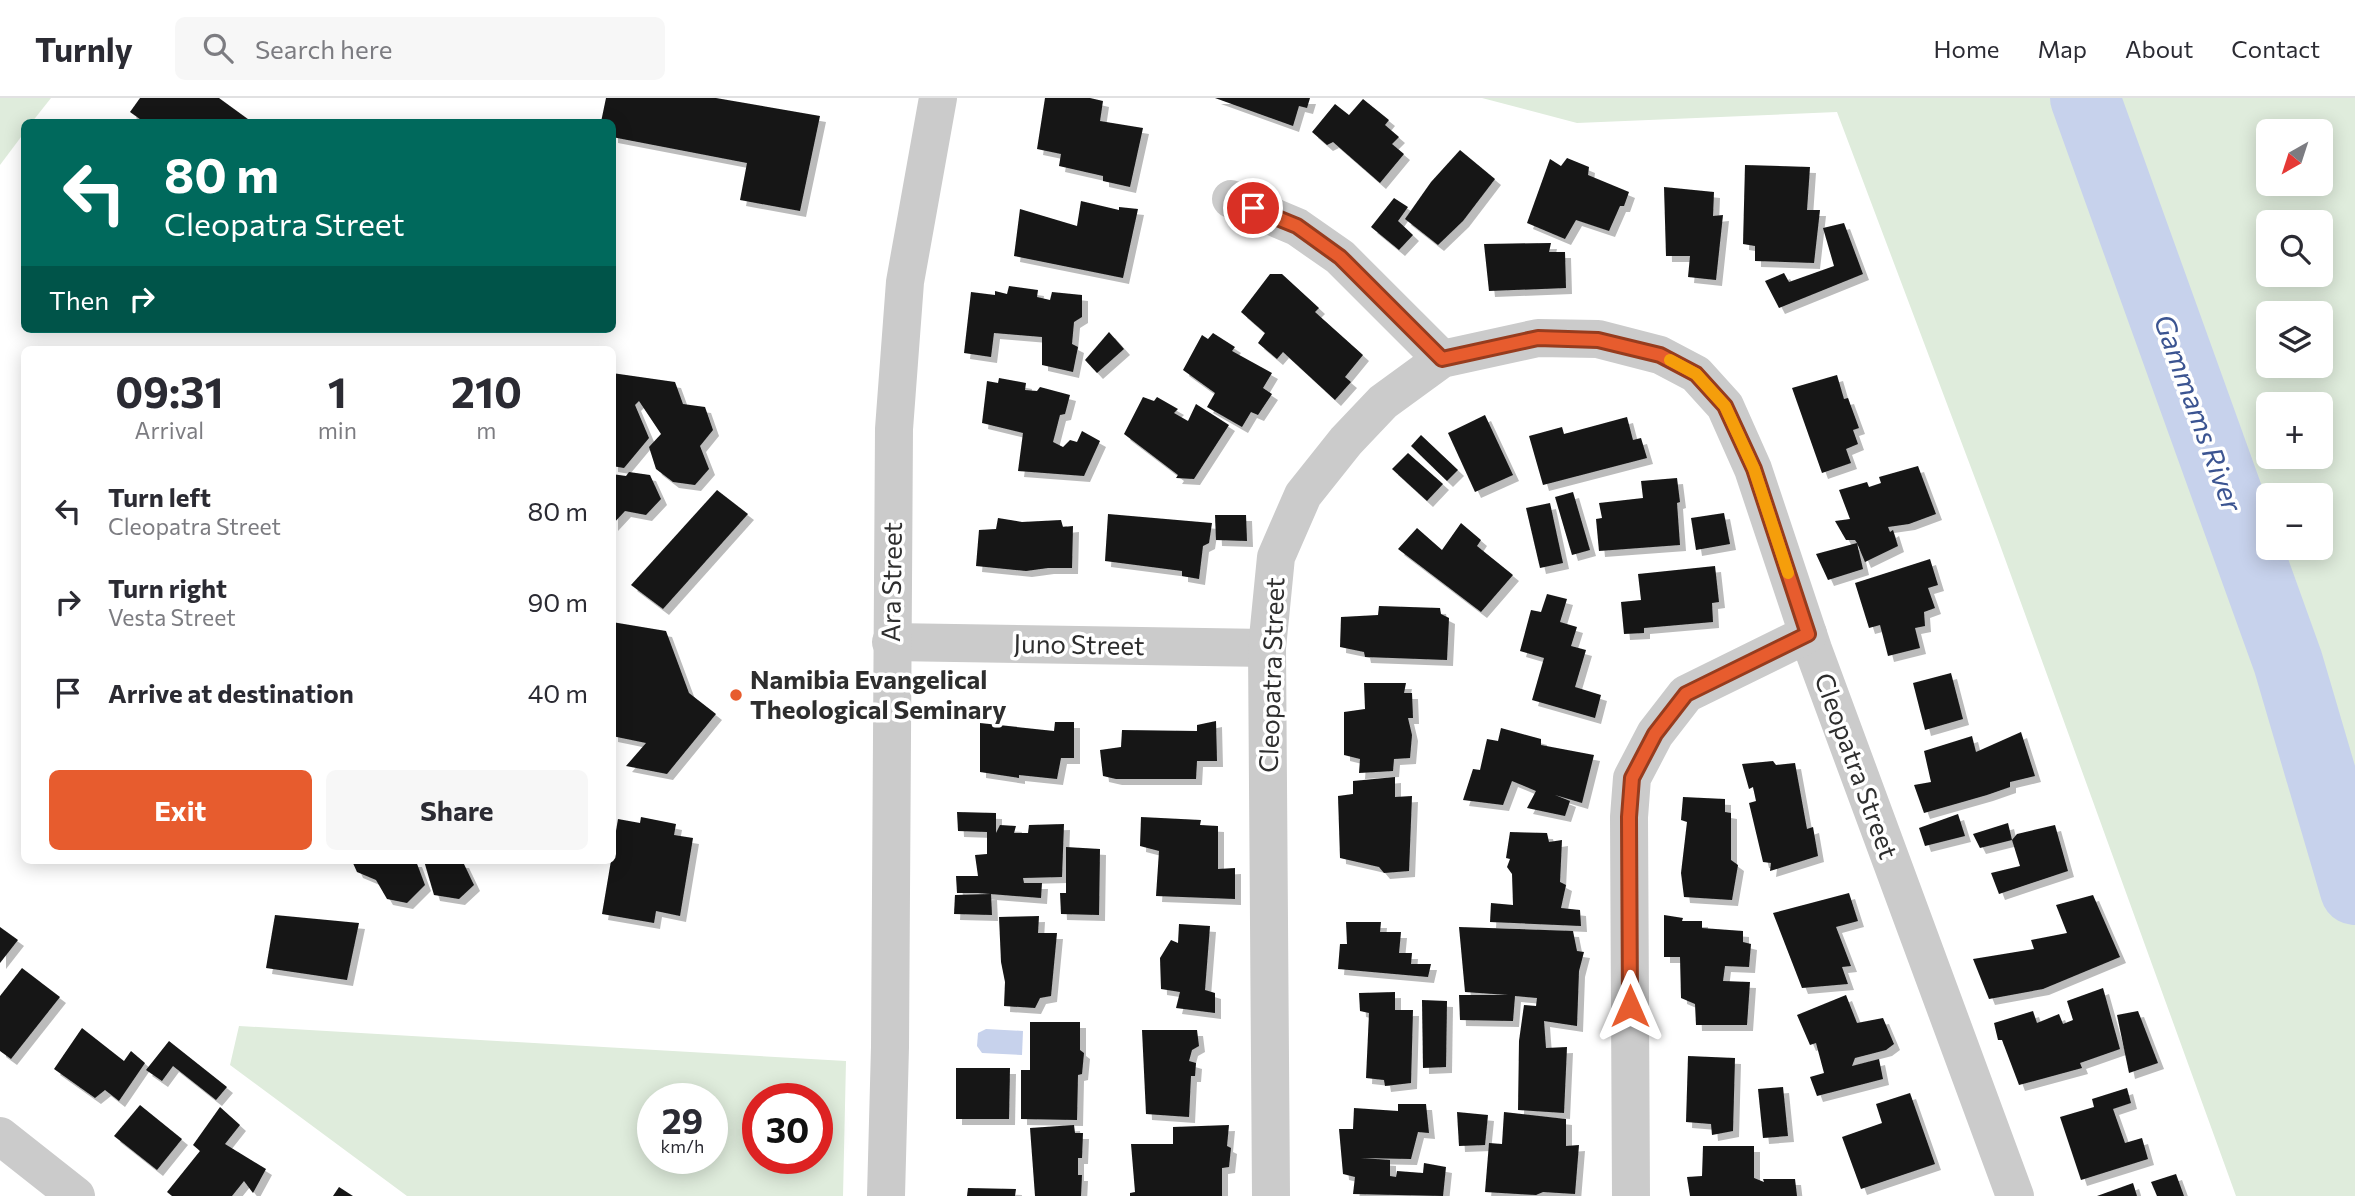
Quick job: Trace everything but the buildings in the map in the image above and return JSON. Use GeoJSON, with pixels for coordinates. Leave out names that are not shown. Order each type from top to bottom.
{"type":"FeatureCollection","features":[{"type":"Feature","properties":{"kind":"street","name":"Ara Street"},"geometry":{"type":"LineString","coordinates":[[886,1196],[890,1047],[894,429],[905,282],[938,98]]}},
{"type":"Feature","properties":{"kind":"street"},"geometry":{"type":"LineString","coordinates":[[1231,199],[1297,226],[1340,257],[1442,359]]}},
{"type":"Feature","properties":{"kind":"street","name":"Cleopatra Street"},"geometry":{"type":"LineString","coordinates":[[1271,1196],[1267,648],[1276,557],[1303,495],[1346,441],[1383,402],[1442,359],[1538,338],[1598,340],[1660,355],[1696,374],[1725,406],[1754,469],[1808,634],[2015,1196]]}},
{"type":"Feature","properties":{"kind":"street"},"geometry":{"type":"LineString","coordinates":[[1631,1196],[1629,817],[1632,778],[1655,734],[1686,694],[1808,634]]}},
{"type":"Feature","properties":{"kind":"street","name":"Juno Street"},"geometry":{"type":"LineString","coordinates":[[891,642],[1267,648]]}},
{"type":"Feature","properties":{"kind":"street"},"geometry":{"type":"LineString","coordinates":[[0,1136],[76,1196]]}},
{"type":"Feature","properties":{"kind":"green space"},"geometry":{"type":"Polygon","coordinates":[[[0,98],[51,98],[34,119],[21,119],[21,137],[0,165],[0,98]]]}},
{"type":"Feature","properties":{"kind":"green space"},"geometry":{"type":"Polygon","coordinates":[[[1482,98],[2355,98],[2355,1196],[2236,1196],[1996,534],[1837,112],[1577,123],[1482,98]]]}},
{"type":"Feature","properties":{"kind":"green space"},"geometry":{"type":"Polygon","coordinates":[[[239,1026],[846,1061],[843,1196],[407,1196],[230,1065],[239,1026]]]}},
{"type":"Feature","properties":{"kind":"water"},"geometry":{"type":"Polygon","coordinates":[[[986,1029],[1023,1031],[1022,1055],[982,1053],[977,1046],[978,1033],[986,1029]]]}},
{"type":"Feature","properties":{"kind":"waterway","name":"Gammams River"},"geometry":{"type":"LineString","coordinates":[[2085,98],[2288,662],[2355,890]]}},
{"type":"Feature","properties":{"kind":"slow traffic"},"geometry":{"type":"LineString","coordinates":[[1670,360],[1696,374],[1725,406],[1754,469],[1788,573]]}},
{"type":"Feature","properties":{"kind":"place","name":"Namibia Evangelical Theological Seminary"},"geometry":{"type":"Point","coordinates":[736,695]}},
{"type":"Feature","properties":{"kind":"route"},"geometry":{"type":"LineString","coordinates":[[1253,208],[1297,226],[1340,257],[1442,359],[1538,338],[1598,340],[1660,355],[1696,374],[1725,406],[1754,469],[1808,634],[1686,694],[1655,734],[1632,778],[1629,817],[1630,1006]]}}]}
